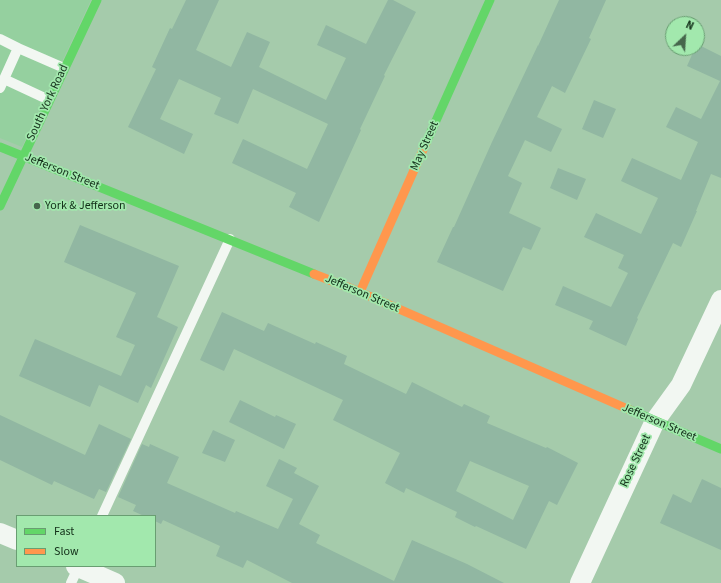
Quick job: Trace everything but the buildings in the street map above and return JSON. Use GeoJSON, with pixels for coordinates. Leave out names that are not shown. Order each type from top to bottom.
{"type":"FeatureCollection","features":[{"type":"Feature","properties":{"kind":"street","name":"South York Road"},"geometry":{"type":"LineString","coordinates":[[0,206],[97,0]]}},
{"type":"Feature","properties":{"kind":"street","name":"May Street"},"geometry":{"type":"LineString","coordinates":[[360,292],[490,0]]}},
{"type":"Feature","properties":{"kind":"street","name":"Jefferson Street"},"geometry":{"type":"LineString","coordinates":[[0,147],[360,292],[721,449]]}},
{"type":"Feature","properties":{"kind":"street","name":"Rose Street"},"geometry":{"type":"LineString","coordinates":[[580,583],[655,421],[681,385],[721,300]]}},
{"type":"Feature","properties":{"kind":"street"},"geometry":{"type":"LineString","coordinates":[[0,533],[16,540]]}},
{"type":"Feature","properties":{"kind":"street"},"geometry":{"type":"LineString","coordinates":[[76,571],[115,583]]}},
{"type":"Feature","properties":{"kind":"lane"},"geometry":{"type":"LineString","coordinates":[[0,39],[64,68]]}},
{"type":"Feature","properties":{"kind":"lane"},"geometry":{"type":"LineString","coordinates":[[18,48],[2,83],[49,100]]}},
{"type":"Feature","properties":{"kind":"lane"},"geometry":{"type":"LineString","coordinates":[[102,515],[230,239]]}},
{"type":"Feature","properties":{"kind":"shaded area"},"geometry":{"type":"Polygon","coordinates":[[[0,0],[91,0],[22,147],[0,138],[0,0]]]}},
{"type":"Feature","properties":{"kind":"traffic: fast"},"geometry":{"type":"LineString","coordinates":[[0,206],[97,0]]}},
{"type":"Feature","properties":{"kind":"traffic: fast"},"geometry":{"type":"LineString","coordinates":[[426,143],[490,0]]}},
{"type":"Feature","properties":{"kind":"traffic: fast"},"geometry":{"type":"LineString","coordinates":[[0,147],[314,274]]}},
{"type":"Feature","properties":{"kind":"traffic: fast"},"geometry":{"type":"LineString","coordinates":[[630,410],[721,449]]}},
{"type":"Feature","properties":{"kind":"traffic: slow"},"geometry":{"type":"LineString","coordinates":[[360,292],[426,143]]}},
{"type":"Feature","properties":{"kind":"traffic: slow"},"geometry":{"type":"LineString","coordinates":[[314,274],[360,292],[630,410]]}},
{"type":"Feature","properties":{"kind":"place","name":"York & Jefferson"},"geometry":{"type":"Point","coordinates":[37,206]}}]}
